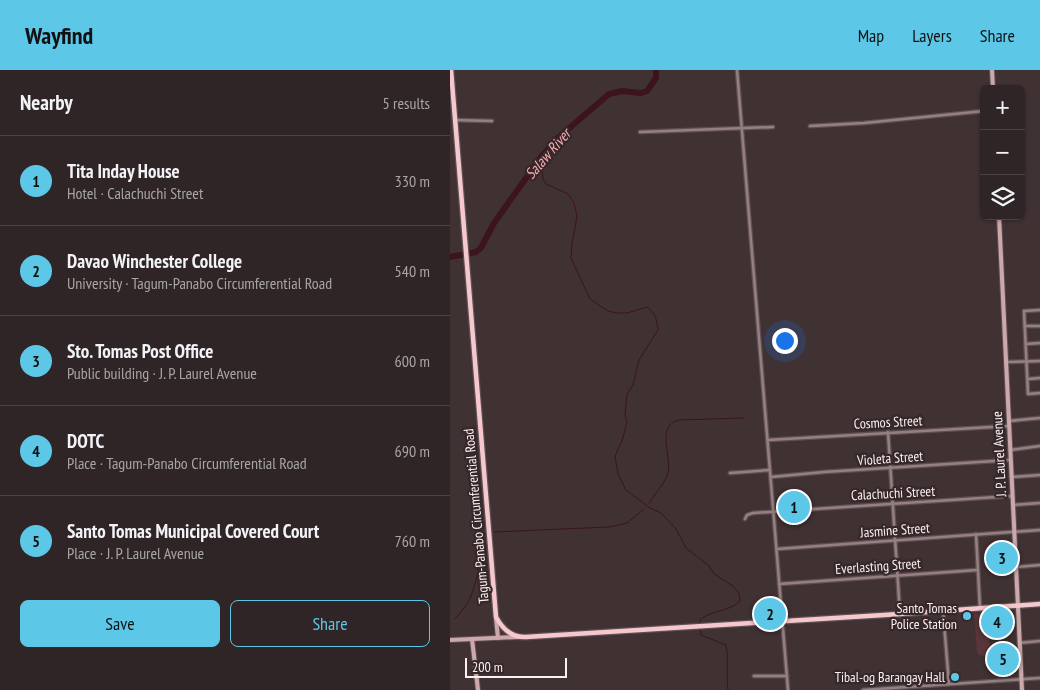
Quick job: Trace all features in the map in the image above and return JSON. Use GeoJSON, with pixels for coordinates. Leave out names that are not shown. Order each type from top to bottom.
{"type":"FeatureCollection","features":[{"type":"Feature","properties":{"kind":"main road","name":"Tagum-Panabo Circumferential Road"},"geometry":{"type":"LineString","coordinates":[[451,70],[496,617],[506,630],[522,637]]}},
{"type":"Feature","properties":{"kind":"main road"},"geometry":{"type":"LineString","coordinates":[[522,637],[1040,604]]}},
{"type":"Feature","properties":{"kind":"street"},"geometry":{"type":"LineString","coordinates":[[737,70],[788,690]]}},
{"type":"Feature","properties":{"kind":"street"},"geometry":{"type":"LineString","coordinates":[[992,70],[993,85]]}},
{"type":"Feature","properties":{"kind":"street"},"geometry":{"type":"LineString","coordinates":[[810,126],[980,111]]}},
{"type":"Feature","properties":{"kind":"street"},"geometry":{"type":"LineString","coordinates":[[455,120],[492,121]]}},
{"type":"Feature","properties":{"kind":"street"},"geometry":{"type":"LineString","coordinates":[[640,132],[773,127]]}},
{"type":"Feature","properties":{"kind":"street","name":"J. P. Laurel Avenue"},"geometry":{"type":"LineString","coordinates":[[999,220],[1022,690]]}},
{"type":"Feature","properties":{"kind":"street"},"geometry":{"type":"LineString","coordinates":[[1040,310],[1024,311],[1028,394],[1040,393]]}},
{"type":"Feature","properties":{"kind":"street"},"geometry":{"type":"LineString","coordinates":[[1025,326],[1040,326]]}},
{"type":"Feature","properties":{"kind":"street"},"geometry":{"type":"LineString","coordinates":[[1026,344],[1040,343]]}},
{"type":"Feature","properties":{"kind":"street"},"geometry":{"type":"LineString","coordinates":[[1006,362],[1040,361]]}},
{"type":"Feature","properties":{"kind":"street"},"geometry":{"type":"LineString","coordinates":[[1028,379],[1040,378]]}},
{"type":"Feature","properties":{"kind":"street","name":"Cosmos Street"},"geometry":{"type":"LineString","coordinates":[[768,440],[1009,423],[1040,418]]}},
{"type":"Feature","properties":{"kind":"street"},"geometry":{"type":"LineString","coordinates":[[888,432],[900,614]]}},
{"type":"Feature","properties":{"kind":"street"},"geometry":{"type":"LineString","coordinates":[[1010,450],[1040,446]]}},
{"type":"Feature","properties":{"kind":"street","name":"Violeta Street"},"geometry":{"type":"LineString","coordinates":[[771,477],[1010,460]]}},
{"type":"Feature","properties":{"kind":"street"},"geometry":{"type":"LineString","coordinates":[[730,473],[770,470]]}},
{"type":"Feature","properties":{"kind":"street"},"geometry":{"type":"LineString","coordinates":[[1011,477],[1040,475]]}},
{"type":"Feature","properties":{"kind":"street","name":"Calachuchi Street"},"geometry":{"type":"LineString","coordinates":[[745,519],[752,513],[1012,496]]}},
{"type":"Feature","properties":{"kind":"street"},"geometry":{"type":"LineString","coordinates":[[1012,506],[1040,503]]}},
{"type":"Feature","properties":{"kind":"street","name":"Jasmine Street"},"geometry":{"type":"LineString","coordinates":[[777,549],[1040,530]]}},
{"type":"Feature","properties":{"kind":"street"},"geometry":{"type":"LineString","coordinates":[[976,534],[980,608]]}},
{"type":"Feature","properties":{"kind":"street"},"geometry":{"type":"LineString","coordinates":[[1015,567],[1040,565]]}},
{"type":"Feature","properties":{"kind":"street","name":"Everlasting Street"},"geometry":{"type":"LineString","coordinates":[[779,584],[978,570]]}},
{"type":"Feature","properties":{"kind":"street"},"geometry":{"type":"LineString","coordinates":[[943,611],[946,690]]}},
{"type":"Feature","properties":{"kind":"street"},"geometry":{"type":"LineString","coordinates":[[496,617],[498,638]]}},
{"type":"Feature","properties":{"kind":"street"},"geometry":{"type":"LineString","coordinates":[[450,640],[522,637]]}},
{"type":"Feature","properties":{"kind":"street"},"geometry":{"type":"LineString","coordinates":[[472,639],[478,690]]}},
{"type":"Feature","properties":{"kind":"street"},"geometry":{"type":"LineString","coordinates":[[1019,643],[1040,641]]}},
{"type":"Feature","properties":{"kind":"street"},"geometry":{"type":"LineString","coordinates":[[754,676],[787,676]]}},
{"type":"Feature","properties":{"kind":"street"},"geometry":{"type":"LineString","coordinates":[[863,690],[1040,678]]}},
{"type":"Feature","properties":{"kind":"shaded area"},"geometry":{"type":"Polygon","coordinates":[[[987,613],[990,648],[989,653],[984,656],[979,655],[977,652],[974,614],[987,613]]]}},
{"type":"Feature","properties":{"kind":"waterway","name":"Salaw River"},"geometry":{"type":"LineString","coordinates":[[450,257],[476,252],[481,248],[494,223],[541,157],[559,137],[609,94],[622,91],[641,93],[647,91],[656,78],[656,70]]}},
{"type":"Feature","properties":{"kind":"waterway"},"geometry":{"type":"LineString","coordinates":[[541,157],[543,179],[546,184],[568,194],[574,203],[577,216],[571,258],[590,299],[608,311],[617,313],[627,313],[647,307],[656,319],[658,330],[639,360],[633,385],[627,394],[625,415],[627,422],[623,438],[615,456],[618,474],[626,490],[650,508],[661,513],[676,529],[686,548],[709,566],[714,574],[733,586],[739,593],[740,601],[736,605],[709,614],[700,620],[700,624]]}},
{"type":"Feature","properties":{"kind":"waterway"},"geometry":{"type":"LineString","coordinates":[[649,503],[667,476],[666,436],[672,423],[679,420],[744,418]]}},
{"type":"Feature","properties":{"kind":"waterway"},"geometry":{"type":"LineString","coordinates":[[494,532],[609,527],[627,523],[643,510]]}},
{"type":"Feature","properties":{"kind":"waterway"},"geometry":{"type":"LineString","coordinates":[[455,619],[465,607],[473,591],[486,532]]}},
{"type":"Feature","properties":{"kind":"waterway"},"geometry":{"type":"LineString","coordinates":[[700,628],[701,635],[726,645],[728,690]]}},
{"type":"Feature","properties":{"kind":"place","name":"Tita Inday House"},"geometry":{"type":"Point","coordinates":[794,507]}},
{"type":"Feature","properties":{"kind":"place","name":"Sto. Tomas Post Office"},"geometry":{"type":"Point","coordinates":[1002,558]}},
{"type":"Feature","properties":{"kind":"place","name":"Davao Winchester College"},"geometry":{"type":"Point","coordinates":[770,614]}},
{"type":"Feature","properties":{"kind":"place","name":"Santo Tomas Police Station"},"geometry":{"type":"Point","coordinates":[967,616]}},
{"type":"Feature","properties":{"kind":"place","name":"DOTC"},"geometry":{"type":"Point","coordinates":[997,622]}},
{"type":"Feature","properties":{"kind":"place","name":"Santo Tomas Municipal Covered Court"},"geometry":{"type":"Point","coordinates":[1003,659]}},
{"type":"Feature","properties":{"kind":"place","name":"Tibal-og Barangay Hall"},"geometry":{"type":"Point","coordinates":[955,677]}}]}
